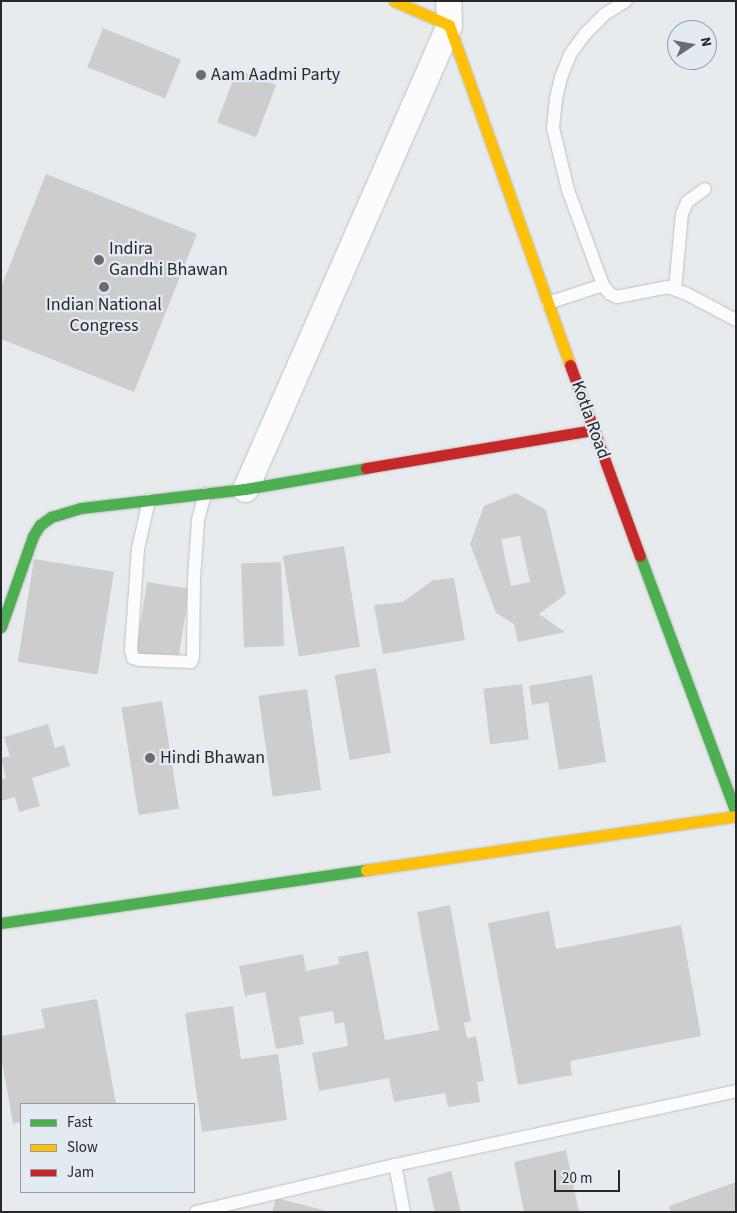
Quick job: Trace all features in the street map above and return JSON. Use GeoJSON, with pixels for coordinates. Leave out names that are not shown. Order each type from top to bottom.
{"type":"FeatureCollection","features":[{"type":"Feature","properties":{"kind":"street"},"geometry":{"type":"LineString","coordinates":[[245,489],[448,13],[394,1]]}},
{"type":"Feature","properties":{"kind":"street","name":"Kotla Road"},"geometry":{"type":"LineString","coordinates":[[448,13],[593,430],[736,814]]}},
{"type":"Feature","properties":{"kind":"street"},"geometry":{"type":"LineString","coordinates":[[1,627],[33,536],[40,525],[51,517],[81,508],[245,489],[593,430]]}},
{"type":"Feature","properties":{"kind":"street"},"geometry":{"type":"LineString","coordinates":[[1,922],[736,814]]}},
{"type":"Feature","properties":{"kind":"lane"},"geometry":{"type":"LineString","coordinates":[[626,1],[604,15],[585,34],[570,55],[561,77],[556,99],[553,128],[568,190],[603,285],[610,294],[617,297],[668,287],[736,320]]}},
{"type":"Feature","properties":{"kind":"lane"},"geometry":{"type":"LineString","coordinates":[[675,289],[682,214],[686,202],[705,189]]}},
{"type":"Feature","properties":{"kind":"lane"},"geometry":{"type":"LineString","coordinates":[[548,303],[603,285]]}},
{"type":"Feature","properties":{"kind":"lane"},"geometry":{"type":"LineString","coordinates":[[149,500],[138,549],[131,650],[133,658],[140,660],[191,662],[193,657],[194,579],[198,520],[205,494]]}},
{"type":"Feature","properties":{"kind":"lane"},"geometry":{"type":"LineString","coordinates":[[196,1212],[395,1165],[736,1091]]}},
{"type":"Feature","properties":{"kind":"lane"},"geometry":{"type":"LineString","coordinates":[[395,1165],[404,1212]]}},
{"type":"Feature","properties":{"kind":"building"},"geometry":{"type":"Polygon","coordinates":[[[103,28],[181,59],[165,98],[87,67],[103,28]]]}},
{"type":"Feature","properties":{"kind":"building"},"geometry":{"type":"Polygon","coordinates":[[[237,70],[276,85],[256,137],[217,122],[237,70]]]}},
{"type":"Feature","properties":{"kind":"building","name":"Indira Gandhi Bhawan"},"geometry":{"type":"Polygon","coordinates":[[[46,174],[197,234],[134,392],[1,339],[1,287],[46,174]]]}},
{"type":"Feature","properties":{"kind":"building"},"geometry":{"type":"Polygon","coordinates":[[[516,493],[546,510],[566,594],[539,614],[565,632],[518,642],[514,624],[496,613],[470,544],[484,506],[516,493]],[[520,536],[501,539],[511,586],[530,582],[520,536]]]}},
{"type":"Feature","properties":{"kind":"building"},"geometry":{"type":"Polygon","coordinates":[[[344,546],[360,647],[299,656],[283,556],[344,546]]]}},
{"type":"Feature","properties":{"kind":"building"},"geometry":{"type":"Polygon","coordinates":[[[34,559],[114,572],[98,674],[18,662],[34,559]]]}},
{"type":"Feature","properties":{"kind":"building"},"geometry":{"type":"Polygon","coordinates":[[[281,562],[284,646],[244,647],[241,563],[281,562]]]}},
{"type":"Feature","properties":{"kind":"building"},"geometry":{"type":"Polygon","coordinates":[[[454,578],[465,640],[383,654],[374,605],[403,602],[433,580],[454,578]]]}},
{"type":"Feature","properties":{"kind":"building"},"geometry":{"type":"Polygon","coordinates":[[[147,582],[189,589],[178,661],[136,654],[147,582]]]}},
{"type":"Feature","properties":{"kind":"building"},"geometry":{"type":"Polygon","coordinates":[[[376,668],[391,753],[350,760],[335,675],[376,668]]]}},
{"type":"Feature","properties":{"kind":"building"},"geometry":{"type":"Polygon","coordinates":[[[592,675],[606,762],[559,770],[548,702],[532,705],[529,686],[592,675]]]}},
{"type":"Feature","properties":{"kind":"building"},"geometry":{"type":"Polygon","coordinates":[[[522,684],[529,740],[490,744],[483,689],[522,684]]]}},
{"type":"Feature","properties":{"kind":"building"},"geometry":{"type":"Polygon","coordinates":[[[307,689],[321,790],[273,797],[258,696],[307,689]]]}},
{"type":"Feature","properties":{"kind":"building","name":"Hindi Bhawan"},"geometry":{"type":"Polygon","coordinates":[[[162,701],[179,809],[139,815],[122,707],[162,701]]]}},
{"type":"Feature","properties":{"kind":"building"},"geometry":{"type":"Polygon","coordinates":[[[48,724],[55,748],[64,745],[70,766],[32,778],[40,806],[19,812],[15,797],[1,801],[1,780],[6,778],[1,758],[10,756],[4,737],[48,724]]]}},
{"type":"Feature","properties":{"kind":"building"},"geometry":{"type":"Polygon","coordinates":[[[450,905],[471,1021],[464,1023],[467,1038],[476,1036],[484,1081],[477,1082],[480,1102],[448,1107],[445,1093],[394,1102],[389,1078],[319,1091],[312,1053],[348,1046],[344,1022],[335,1024],[333,1011],[299,1017],[304,1044],[276,1049],[265,992],[245,996],[239,966],[303,954],[306,971],[339,964],[338,957],[368,951],[385,1040],[439,1030],[417,912],[450,905]]]}},
{"type":"Feature","properties":{"kind":"building"},"geometry":{"type":"Polygon","coordinates":[[[549,911],[556,949],[681,925],[701,1036],[570,1061],[572,1075],[518,1085],[488,923],[549,911]]]}},
{"type":"Feature","properties":{"kind":"building"},"geometry":{"type":"Polygon","coordinates":[[[97,999],[116,1103],[20,1103],[20,1122],[13,1124],[1,1056],[1,1036],[45,1028],[41,1009],[97,999]]]}},
{"type":"Feature","properties":{"kind":"building"},"geometry":{"type":"Polygon","coordinates":[[[233,1006],[241,1059],[278,1054],[287,1120],[202,1132],[185,1013],[233,1006]]]}},
{"type":"Feature","properties":{"kind":"building"},"geometry":{"type":"Polygon","coordinates":[[[566,1150],[579,1212],[524,1212],[514,1162],[566,1150]]]}},
{"type":"Feature","properties":{"kind":"building"},"geometry":{"type":"Polygon","coordinates":[[[451,1171],[461,1212],[435,1212],[427,1178],[451,1171]]]}},
{"type":"Feature","properties":{"kind":"building"},"geometry":{"type":"Polygon","coordinates":[[[736,1182],[736,1212],[671,1212],[669,1206],[736,1182]]]}},
{"type":"Feature","properties":{"kind":"building"},"geometry":{"type":"Polygon","coordinates":[[[276,1198],[327,1211],[327,1212],[272,1212],[276,1198]]]}},
{"type":"Feature","properties":{"kind":"traffic: fast"},"geometry":{"type":"LineString","coordinates":[[1,627],[33,536],[40,525],[51,517],[81,508],[245,489],[366,468]]}},
{"type":"Feature","properties":{"kind":"traffic: fast"},"geometry":{"type":"LineString","coordinates":[[640,556],[736,813]]}},
{"type":"Feature","properties":{"kind":"traffic: fast"},"geometry":{"type":"LineString","coordinates":[[1,923],[366,870]]}},
{"type":"Feature","properties":{"kind":"traffic: slow"},"geometry":{"type":"LineString","coordinates":[[394,1],[449,25],[570,365]]}},
{"type":"Feature","properties":{"kind":"traffic: slow"},"geometry":{"type":"LineString","coordinates":[[366,870],[736,816]]}},
{"type":"Feature","properties":{"kind":"traffic: jam"},"geometry":{"type":"LineString","coordinates":[[570,365],[640,556]]}},
{"type":"Feature","properties":{"kind":"traffic: jam"},"geometry":{"type":"LineString","coordinates":[[366,468],[593,430]]}},
{"type":"Feature","properties":{"kind":"place","name":"Aam Aadmi Party"},"geometry":{"type":"Point","coordinates":[201,75]}},
{"type":"Feature","properties":{"kind":"place","name":"Indira Gandhi Bhawan"},"geometry":{"type":"Point","coordinates":[99,260]}},
{"type":"Feature","properties":{"kind":"place","name":"Indian National Congress"},"geometry":{"type":"Point","coordinates":[104,287]}},
{"type":"Feature","properties":{"kind":"place","name":"Hindi Bhawan"},"geometry":{"type":"Point","coordinates":[150,758]}}]}
